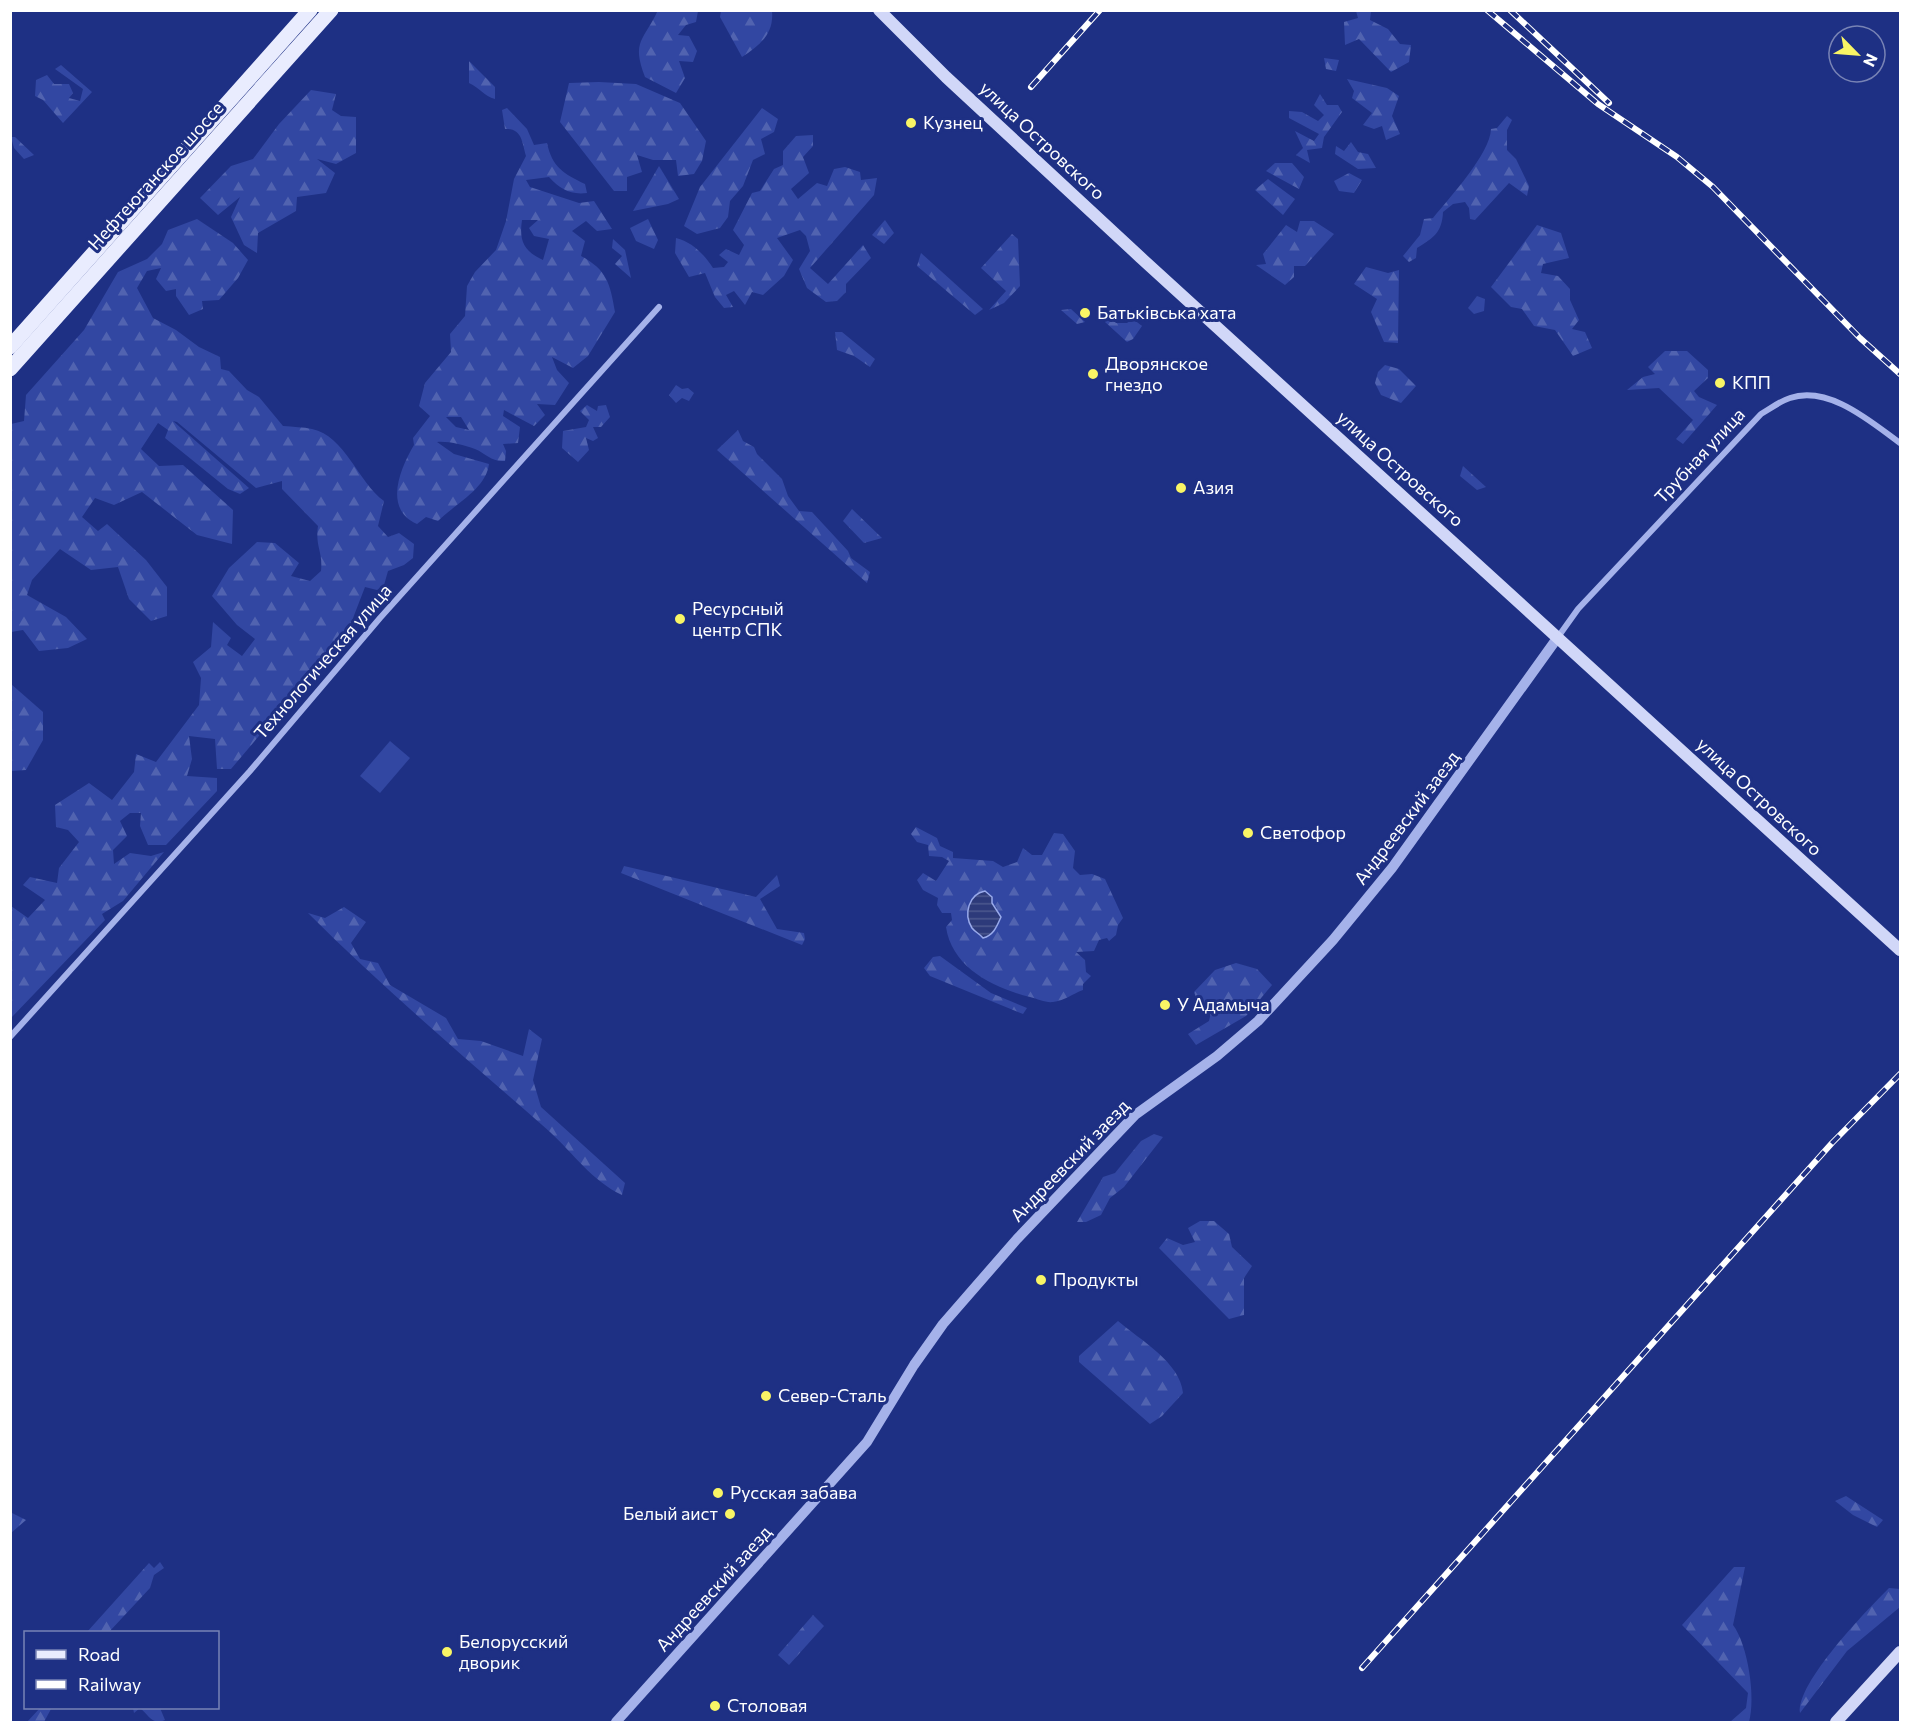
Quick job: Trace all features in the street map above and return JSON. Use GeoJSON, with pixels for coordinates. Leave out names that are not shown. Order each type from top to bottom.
{"type":"FeatureCollection","features":[{"type":"Feature","properties":{"kind":"main road","name":"Нефтеюганское шоссе"},"geometry":{"type":"LineString","coordinates":[[10,347],[310,10]]}},
{"type":"Feature","properties":{"kind":"main road","name":"Нефтеюганское шоссе"},"geometry":{"type":"LineString","coordinates":[[10,369],[331,10]]}},
{"type":"Feature","properties":{"kind":"main road","name":"улица Островского"},"geometry":{"type":"LineString","coordinates":[[879,10],[946,77],[1140,257],[1900,950]]}},
{"type":"Feature","properties":{"kind":"main road"},"geometry":{"type":"LineString","coordinates":[[1836,1722],[1900,1652]]}},
{"type":"Feature","properties":{"kind":"street","name":"Технологическая улица"},"geometry":{"type":"LineString","coordinates":[[10,1037],[250,771],[380,618],[659,307]]}},
{"type":"Feature","properties":{"kind":"street","name":"Трубная улица"},"geometry":{"type":"LineString","coordinates":[[1558,637],[1578,609],[1761,414],[1791,398],[1814,396],[1850,408],[1900,443]]}},
{"type":"Feature","properties":{"kind":"street","name":"Андреевский заезд"},"geometry":{"type":"LineString","coordinates":[[616,1722],[867,1442],[914,1365],[943,1324],[1025,1231],[1135,1115],[1217,1056],[1258,1021],[1333,940],[1392,868],[1558,637]]}},
{"type":"Feature","properties":{"kind":"green space"},"geometry":{"type":"Polygon","coordinates":[[[658,10],[698,11],[696,22],[686,25],[678,35],[689,36],[697,51],[693,62],[679,61],[685,78],[676,93],[645,77],[641,65],[639,48],[641,41],[658,10]]]}},
{"type":"Feature","properties":{"kind":"green space"},"geometry":{"type":"Polygon","coordinates":[[[721,11],[772,11],[771,26],[760,43],[742,57],[720,17],[721,11]]]}},
{"type":"Feature","properties":{"kind":"green space"},"geometry":{"type":"Polygon","coordinates":[[[1356,11],[1371,11],[1370,20],[1388,29],[1400,44],[1411,45],[1409,62],[1391,72],[1359,39],[1345,45],[1344,22],[1358,18],[1356,11]]]}},
{"type":"Feature","properties":{"kind":"green space"},"geometry":{"type":"Polygon","coordinates":[[[1324,58],[1339,60],[1336,71],[1326,69],[1324,58]]]}},
{"type":"Feature","properties":{"kind":"green space"},"geometry":{"type":"Polygon","coordinates":[[[469,61],[495,87],[495,99],[469,83],[469,61]]]}},
{"type":"Feature","properties":{"kind":"green space"},"geometry":{"type":"Polygon","coordinates":[[[61,65],[92,92],[63,123],[43,100],[35,96],[36,80],[47,75],[54,84],[69,84],[73,93],[69,98],[80,101],[83,89],[55,69],[61,65]]]}},
{"type":"Feature","properties":{"kind":"green space"},"geometry":{"type":"Polygon","coordinates":[[[1347,79],[1387,88],[1399,96],[1392,116],[1400,134],[1386,140],[1382,126],[1374,129],[1363,125],[1372,113],[1352,98],[1354,91],[1347,79]]]}},
{"type":"Feature","properties":{"kind":"green space"},"geometry":{"type":"Polygon","coordinates":[[[569,83],[636,84],[680,103],[706,141],[702,161],[694,174],[678,176],[676,160],[653,160],[637,155],[642,172],[627,177],[627,191],[614,191],[560,122],[569,83]]]}},
{"type":"Feature","properties":{"kind":"green space"},"geometry":{"type":"Polygon","coordinates":[[[311,90],[336,94],[332,110],[341,116],[356,117],[356,153],[336,164],[317,159],[335,173],[326,193],[297,197],[296,211],[258,233],[257,253],[244,245],[231,217],[240,197],[218,215],[200,198],[231,166],[253,159],[279,124],[311,90]]]}},
{"type":"Feature","properties":{"kind":"green space"},"geometry":{"type":"Polygon","coordinates":[[[1320,94],[1327,105],[1338,105],[1342,112],[1324,137],[1322,148],[1307,150],[1310,163],[1296,155],[1303,148],[1295,131],[1314,141],[1319,134],[1289,118],[1289,111],[1302,112],[1318,121],[1324,115],[1314,105],[1320,94]]]}},
{"type":"Feature","properties":{"kind":"green space"},"geometry":{"type":"Polygon","coordinates":[[[507,108],[527,129],[534,145],[547,143],[552,158],[560,169],[585,184],[587,193],[566,190],[549,177],[526,180],[530,187],[579,203],[594,201],[612,229],[597,231],[586,221],[572,231],[585,241],[581,256],[597,267],[606,278],[615,312],[588,356],[573,368],[552,357],[557,370],[569,383],[555,405],[537,404],[545,415],[534,426],[504,410],[503,416],[520,427],[518,443],[503,444],[506,451],[505,461],[493,459],[466,446],[437,442],[454,454],[489,464],[487,473],[469,496],[438,521],[426,517],[417,524],[400,509],[397,499],[400,477],[414,445],[413,438],[430,416],[419,406],[425,383],[451,352],[450,334],[465,316],[467,286],[475,272],[496,250],[506,221],[514,179],[526,156],[518,133],[505,129],[502,110],[507,108]],[[522,220],[521,233],[524,244],[531,253],[543,260],[549,239],[534,236],[529,228],[538,220],[522,220]],[[446,417],[456,427],[469,430],[461,417],[446,417]]]}},
{"type":"Feature","properties":{"kind":"green space"},"geometry":{"type":"Polygon","coordinates":[[[762,108],[778,119],[774,132],[761,139],[765,154],[753,160],[743,186],[730,201],[728,217],[720,228],[697,234],[684,226],[700,187],[762,108]]]}},
{"type":"Feature","properties":{"kind":"green space"},"geometry":{"type":"Polygon","coordinates":[[[1507,116],[1512,120],[1507,130],[1507,150],[1516,159],[1529,186],[1527,196],[1509,183],[1475,220],[1470,219],[1469,208],[1465,202],[1453,204],[1443,212],[1441,225],[1436,234],[1417,248],[1416,258],[1409,262],[1403,256],[1420,235],[1424,219],[1433,218],[1459,187],[1477,163],[1489,139],[1491,129],[1497,128],[1507,116]]]}},
{"type":"Feature","properties":{"kind":"green space"},"geometry":{"type":"Polygon","coordinates":[[[813,135],[813,146],[803,157],[809,173],[791,189],[798,199],[817,183],[827,186],[834,169],[845,167],[860,172],[861,180],[877,178],[874,195],[810,268],[828,284],[863,245],[871,258],[846,284],[846,292],[837,301],[826,302],[807,288],[799,269],[810,251],[806,236],[800,230],[777,238],[793,260],[784,276],[763,295],[752,292],[745,305],[734,291],[726,295],[733,307],[724,308],[715,297],[705,273],[689,277],[675,253],[676,238],[697,249],[713,268],[724,267],[728,262],[719,255],[726,249],[739,255],[744,245],[733,230],[752,193],[760,191],[774,169],[783,165],[783,151],[796,136],[813,135]]]}},
{"type":"Feature","properties":{"kind":"green space"},"geometry":{"type":"Polygon","coordinates":[[[11,137],[15,137],[34,155],[24,159],[14,148],[11,137]]]}},
{"type":"Feature","properties":{"kind":"green space"},"geometry":{"type":"Polygon","coordinates":[[[1351,142],[1358,152],[1368,154],[1376,168],[1358,169],[1335,154],[1336,146],[1344,151],[1351,142]]]}},
{"type":"Feature","properties":{"kind":"green space"},"geometry":{"type":"Polygon","coordinates":[[[1275,163],[1292,163],[1304,177],[1299,189],[1266,171],[1275,163]]]}},
{"type":"Feature","properties":{"kind":"green space"},"geometry":{"type":"Polygon","coordinates":[[[659,166],[679,199],[668,204],[633,211],[659,166]]]}},
{"type":"Feature","properties":{"kind":"green space"},"geometry":{"type":"Polygon","coordinates":[[[1349,173],[1362,180],[1354,193],[1339,191],[1334,181],[1349,173]]]}},
{"type":"Feature","properties":{"kind":"green space"},"geometry":{"type":"Polygon","coordinates":[[[1268,179],[1295,199],[1283,215],[1255,190],[1268,179]]]}},
{"type":"Feature","properties":{"kind":"green space"},"geometry":{"type":"Polygon","coordinates":[[[197,219],[233,243],[248,260],[238,278],[219,300],[202,301],[203,309],[189,315],[176,296],[176,289],[166,291],[156,279],[161,268],[147,271],[137,288],[153,318],[176,330],[199,347],[220,357],[221,369],[229,371],[247,390],[259,397],[283,426],[312,429],[324,433],[334,441],[366,483],[384,501],[378,526],[388,537],[399,533],[414,544],[413,558],[404,565],[388,571],[384,585],[377,590],[365,587],[348,631],[231,769],[217,769],[215,739],[189,736],[192,759],[187,776],[217,778],[217,791],[166,845],[148,845],[140,826],[141,813],[130,813],[120,821],[127,836],[113,850],[114,864],[130,853],[151,856],[164,852],[123,901],[102,914],[105,920],[11,1018],[11,906],[28,918],[45,900],[23,885],[30,877],[57,883],[59,868],[79,842],[68,830],[56,827],[55,805],[89,783],[112,800],[134,772],[136,754],[156,762],[199,705],[201,678],[193,662],[211,647],[213,622],[231,638],[227,645],[242,656],[255,639],[237,625],[212,596],[229,568],[257,542],[275,543],[299,563],[291,576],[310,581],[321,571],[317,539],[318,526],[282,489],[282,481],[256,488],[173,421],[249,488],[240,494],[228,489],[165,438],[168,430],[158,423],[141,449],[159,466],[183,465],[233,510],[232,544],[197,535],[142,492],[114,505],[95,498],[82,517],[98,531],[107,524],[146,560],[167,587],[167,616],[151,621],[129,599],[118,567],[91,570],[60,549],[32,580],[27,595],[66,617],[87,639],[68,648],[39,651],[23,630],[11,632],[11,424],[24,421],[26,395],[84,330],[118,272],[147,259],[162,244],[168,230],[197,219]]]}},
{"type":"Feature","properties":{"kind":"green space"},"geometry":{"type":"Polygon","coordinates":[[[648,219],[658,240],[654,249],[636,241],[630,228],[648,219]]]}},
{"type":"Feature","properties":{"kind":"green space"},"geometry":{"type":"Polygon","coordinates":[[[885,220],[894,233],[884,244],[872,235],[885,220]]]}},
{"type":"Feature","properties":{"kind":"green space"},"geometry":{"type":"Polygon","coordinates":[[[1300,221],[1314,221],[1334,234],[1305,266],[1294,266],[1294,277],[1285,285],[1256,265],[1266,264],[1263,254],[1286,225],[1297,232],[1300,221]]]}},
{"type":"Feature","properties":{"kind":"green space"},"geometry":{"type":"Polygon","coordinates":[[[1537,225],[1561,233],[1569,258],[1543,264],[1541,273],[1558,276],[1570,289],[1570,300],[1579,320],[1572,329],[1585,332],[1592,348],[1573,356],[1555,330],[1534,326],[1522,309],[1511,307],[1491,287],[1537,225]]]}},
{"type":"Feature","properties":{"kind":"green space"},"geometry":{"type":"Polygon","coordinates":[[[1012,234],[1018,239],[1020,286],[1004,303],[989,310],[1006,291],[981,268],[1012,234]]]}},
{"type":"Feature","properties":{"kind":"green space"},"geometry":{"type":"Polygon","coordinates":[[[613,239],[625,250],[631,278],[615,264],[622,256],[612,248],[613,239]]]}},
{"type":"Feature","properties":{"kind":"green space"},"geometry":{"type":"Polygon","coordinates":[[[921,253],[983,309],[975,315],[917,266],[921,253]]]}},
{"type":"Feature","properties":{"kind":"green space"},"geometry":{"type":"Polygon","coordinates":[[[1366,267],[1388,273],[1399,270],[1398,343],[1384,342],[1371,312],[1377,299],[1354,284],[1366,267]]]}},
{"type":"Feature","properties":{"kind":"green space"},"geometry":{"type":"Polygon","coordinates":[[[1477,296],[1485,299],[1484,311],[1474,314],[1468,308],[1477,296]]]}},
{"type":"Feature","properties":{"kind":"green space"},"geometry":{"type":"Polygon","coordinates":[[[1071,309],[1085,322],[1077,324],[1061,310],[1071,309]]]}},
{"type":"Feature","properties":{"kind":"green space"},"geometry":{"type":"Polygon","coordinates":[[[1107,314],[1116,323],[1127,323],[1133,319],[1142,326],[1133,339],[1127,342],[1105,322],[1107,314]]]}},
{"type":"Feature","properties":{"kind":"green space"},"geometry":{"type":"Polygon","coordinates":[[[835,332],[842,332],[875,359],[870,367],[854,356],[837,350],[835,332]]]}},
{"type":"Feature","properties":{"kind":"green space"},"geometry":{"type":"Polygon","coordinates":[[[1665,351],[1687,351],[1708,370],[1708,378],[1694,391],[1699,397],[1717,405],[1683,444],[1676,439],[1693,420],[1659,388],[1627,390],[1643,377],[1655,374],[1648,367],[1665,351]]]}},
{"type":"Feature","properties":{"kind":"green space"},"geometry":{"type":"Polygon","coordinates":[[[1385,365],[1399,369],[1416,386],[1401,403],[1381,395],[1375,383],[1378,372],[1385,365]]]}},
{"type":"Feature","properties":{"kind":"green space"},"geometry":{"type":"Polygon","coordinates":[[[676,385],[682,389],[688,388],[694,393],[689,401],[682,398],[676,403],[669,395],[676,385]]]}},
{"type":"Feature","properties":{"kind":"green space"},"geometry":{"type":"Polygon","coordinates":[[[587,405],[597,411],[598,406],[606,405],[610,417],[601,427],[593,427],[598,438],[593,441],[586,438],[589,450],[578,462],[562,448],[563,431],[586,427],[589,420],[580,411],[587,405]]]}},
{"type":"Feature","properties":{"kind":"green space"},"geometry":{"type":"Polygon","coordinates":[[[738,430],[743,441],[754,447],[757,454],[782,479],[788,496],[799,511],[812,512],[848,551],[851,558],[870,572],[867,583],[717,450],[738,430]]]}},
{"type":"Feature","properties":{"kind":"green space"},"geometry":{"type":"Polygon","coordinates":[[[1463,466],[1486,487],[1477,490],[1460,476],[1463,466]]]}},
{"type":"Feature","properties":{"kind":"green space"},"geometry":{"type":"Polygon","coordinates":[[[852,509],[882,538],[864,543],[843,521],[852,509]]]}},
{"type":"Feature","properties":{"kind":"green space"},"geometry":{"type":"Polygon","coordinates":[[[11,684],[43,712],[43,740],[26,770],[11,771],[11,684]]]}},
{"type":"Feature","properties":{"kind":"green space"},"geometry":{"type":"Polygon","coordinates":[[[390,741],[410,758],[380,793],[360,776],[390,741]]]}},
{"type":"Feature","properties":{"kind":"green space"},"geometry":{"type":"Polygon","coordinates":[[[916,827],[937,838],[940,846],[953,852],[953,858],[993,861],[1003,867],[1017,862],[1023,848],[1032,855],[1042,855],[1054,833],[1063,834],[1075,851],[1073,868],[1080,875],[1092,874],[1105,879],[1123,918],[1118,925],[1116,935],[1109,941],[1107,938],[1099,940],[1094,951],[1076,952],[1085,960],[1086,972],[1091,976],[1083,984],[1083,990],[1061,1000],[1045,1001],[989,982],[966,965],[950,941],[946,927],[952,920],[951,913],[942,913],[937,905],[938,898],[923,890],[917,880],[923,873],[936,881],[949,861],[942,857],[929,856],[928,845],[917,842],[911,834],[916,827]],[[992,903],[979,933],[983,938],[997,908],[992,903]]]}},
{"type":"Feature","properties":{"kind":"green space"},"geometry":{"type":"Polygon","coordinates":[[[624,866],[756,897],[777,875],[780,886],[760,899],[777,929],[804,933],[805,939],[802,945],[621,873],[624,866]]]}},
{"type":"Feature","properties":{"kind":"green space"},"geometry":{"type":"Polygon","coordinates":[[[344,907],[366,922],[351,943],[360,959],[378,963],[390,985],[446,1018],[458,1039],[481,1041],[523,1056],[529,1029],[542,1039],[533,1080],[541,1107],[625,1183],[622,1195],[592,1175],[550,1132],[397,997],[308,913],[325,918],[344,907]]]}},
{"type":"Feature","properties":{"kind":"green space"},"geometry":{"type":"Polygon","coordinates":[[[940,956],[991,993],[1027,1008],[1023,1014],[930,976],[924,968],[933,957],[940,956]]]}},
{"type":"Feature","properties":{"kind":"green space"},"geometry":{"type":"Polygon","coordinates":[[[1236,963],[1257,969],[1272,985],[1246,1016],[1196,1045],[1188,1034],[1209,1021],[1212,1008],[1197,1000],[1194,992],[1215,970],[1236,963]]]}},
{"type":"Feature","properties":{"kind":"green space"},"geometry":{"type":"Polygon","coordinates":[[[1154,1134],[1163,1137],[1124,1187],[1110,1198],[1101,1215],[1086,1222],[1077,1222],[1103,1177],[1115,1173],[1141,1141],[1154,1134]]]}},
{"type":"Feature","properties":{"kind":"green space"},"geometry":{"type":"Polygon","coordinates":[[[1200,1221],[1214,1221],[1229,1234],[1232,1247],[1252,1266],[1244,1278],[1244,1315],[1229,1319],[1159,1248],[1167,1238],[1183,1245],[1195,1242],[1188,1228],[1200,1221]]]}},
{"type":"Feature","properties":{"kind":"green space"},"geometry":{"type":"Polygon","coordinates":[[[1118,1321],[1158,1352],[1175,1371],[1180,1382],[1183,1393],[1162,1416],[1150,1424],[1079,1362],[1079,1356],[1118,1321]]]}},
{"type":"Feature","properties":{"kind":"green space"},"geometry":{"type":"Polygon","coordinates":[[[1846,1496],[1883,1520],[1877,1527],[1853,1515],[1835,1501],[1846,1496]]]}},
{"type":"Feature","properties":{"kind":"green space"},"geometry":{"type":"Polygon","coordinates":[[[10,1512],[26,1520],[11,1533],[10,1533],[10,1512]]]}},
{"type":"Feature","properties":{"kind":"green space"},"geometry":{"type":"Polygon","coordinates":[[[160,1562],[164,1568],[154,1575],[150,1588],[110,1631],[88,1631],[149,1563],[154,1568],[160,1562]]]}},
{"type":"Feature","properties":{"kind":"green space"},"geometry":{"type":"Polygon","coordinates":[[[1734,1567],[1745,1567],[1733,1625],[1743,1645],[1749,1672],[1752,1700],[1749,1722],[1730,1722],[1746,1708],[1748,1693],[1682,1625],[1734,1567]]]}},
{"type":"Feature","properties":{"kind":"green space"},"geometry":{"type":"Polygon","coordinates":[[[1889,1588],[1900,1589],[1900,1607],[1847,1651],[1800,1713],[1802,1700],[1809,1684],[1821,1666],[1850,1629],[1889,1588]]]}},
{"type":"Feature","properties":{"kind":"green space"},"geometry":{"type":"Polygon","coordinates":[[[813,1615],[824,1626],[789,1665],[778,1655],[813,1615]]]}},
{"type":"Feature","properties":{"kind":"green space"},"geometry":{"type":"Polygon","coordinates":[[[39,1709],[51,1709],[44,1722],[27,1722],[39,1709]]]}},
{"type":"Feature","properties":{"kind":"green space"},"geometry":{"type":"Polygon","coordinates":[[[141,1709],[160,1709],[165,1720],[157,1722],[141,1709]]]}},
{"type":"Feature","properties":{"kind":"shaded area"},"geometry":{"type":"Polygon","coordinates":[[[985,891],[992,897],[992,903],[1001,917],[992,932],[983,938],[969,923],[968,911],[971,900],[985,891]]]}},
{"type":"Feature","properties":{"kind":"railway"},"geometry":{"type":"LineString","coordinates":[[1031,87],[1100,10]]}},
{"type":"Feature","properties":{"kind":"railway"},"geometry":{"type":"LineString","coordinates":[[1487,10],[1598,104],[1677,157],[1713,187],[1860,338],[1900,374]]}},
{"type":"Feature","properties":{"kind":"railway"},"geometry":{"type":"LineString","coordinates":[[1510,10],[1609,103]]}},
{"type":"Feature","properties":{"kind":"railway"},"geometry":{"type":"LineString","coordinates":[[1362,1668],[1832,1143],[1900,1074]]}},
{"type":"Feature","properties":{"kind":"place","name":"Кузнец"},"geometry":{"type":"Point","coordinates":[911,123]}},
{"type":"Feature","properties":{"kind":"place","name":"Батькiвська хата"},"geometry":{"type":"Point","coordinates":[1085,313]}},
{"type":"Feature","properties":{"kind":"place","name":"Дворянское гнездо"},"geometry":{"type":"Point","coordinates":[1093,374]}},
{"type":"Feature","properties":{"kind":"place","name":"КПП"},"geometry":{"type":"Point","coordinates":[1720,383]}},
{"type":"Feature","properties":{"kind":"place","name":"Азия"},"geometry":{"type":"Point","coordinates":[1181,488]}},
{"type":"Feature","properties":{"kind":"place","name":"Ресурсный центр СПК"},"geometry":{"type":"Point","coordinates":[680,619]}},
{"type":"Feature","properties":{"kind":"place","name":"Светофор"},"geometry":{"type":"Point","coordinates":[1248,833]}},
{"type":"Feature","properties":{"kind":"place","name":"У Адамыча"},"geometry":{"type":"Point","coordinates":[1165,1005]}},
{"type":"Feature","properties":{"kind":"place","name":"Продукты"},"geometry":{"type":"Point","coordinates":[1041,1280]}},
{"type":"Feature","properties":{"kind":"place","name":"Север-Сталь"},"geometry":{"type":"Point","coordinates":[766,1396]}},
{"type":"Feature","properties":{"kind":"place","name":"Русская забава"},"geometry":{"type":"Point","coordinates":[718,1493]}},
{"type":"Feature","properties":{"kind":"place","name":"Белый аист"},"geometry":{"type":"Point","coordinates":[730,1514]}},
{"type":"Feature","properties":{"kind":"place","name":"Белорусский дворик"},"geometry":{"type":"Point","coordinates":[447,1652]}},
{"type":"Feature","properties":{"kind":"place","name":"Столовая"},"geometry":{"type":"Point","coordinates":[715,1706]}}]}
